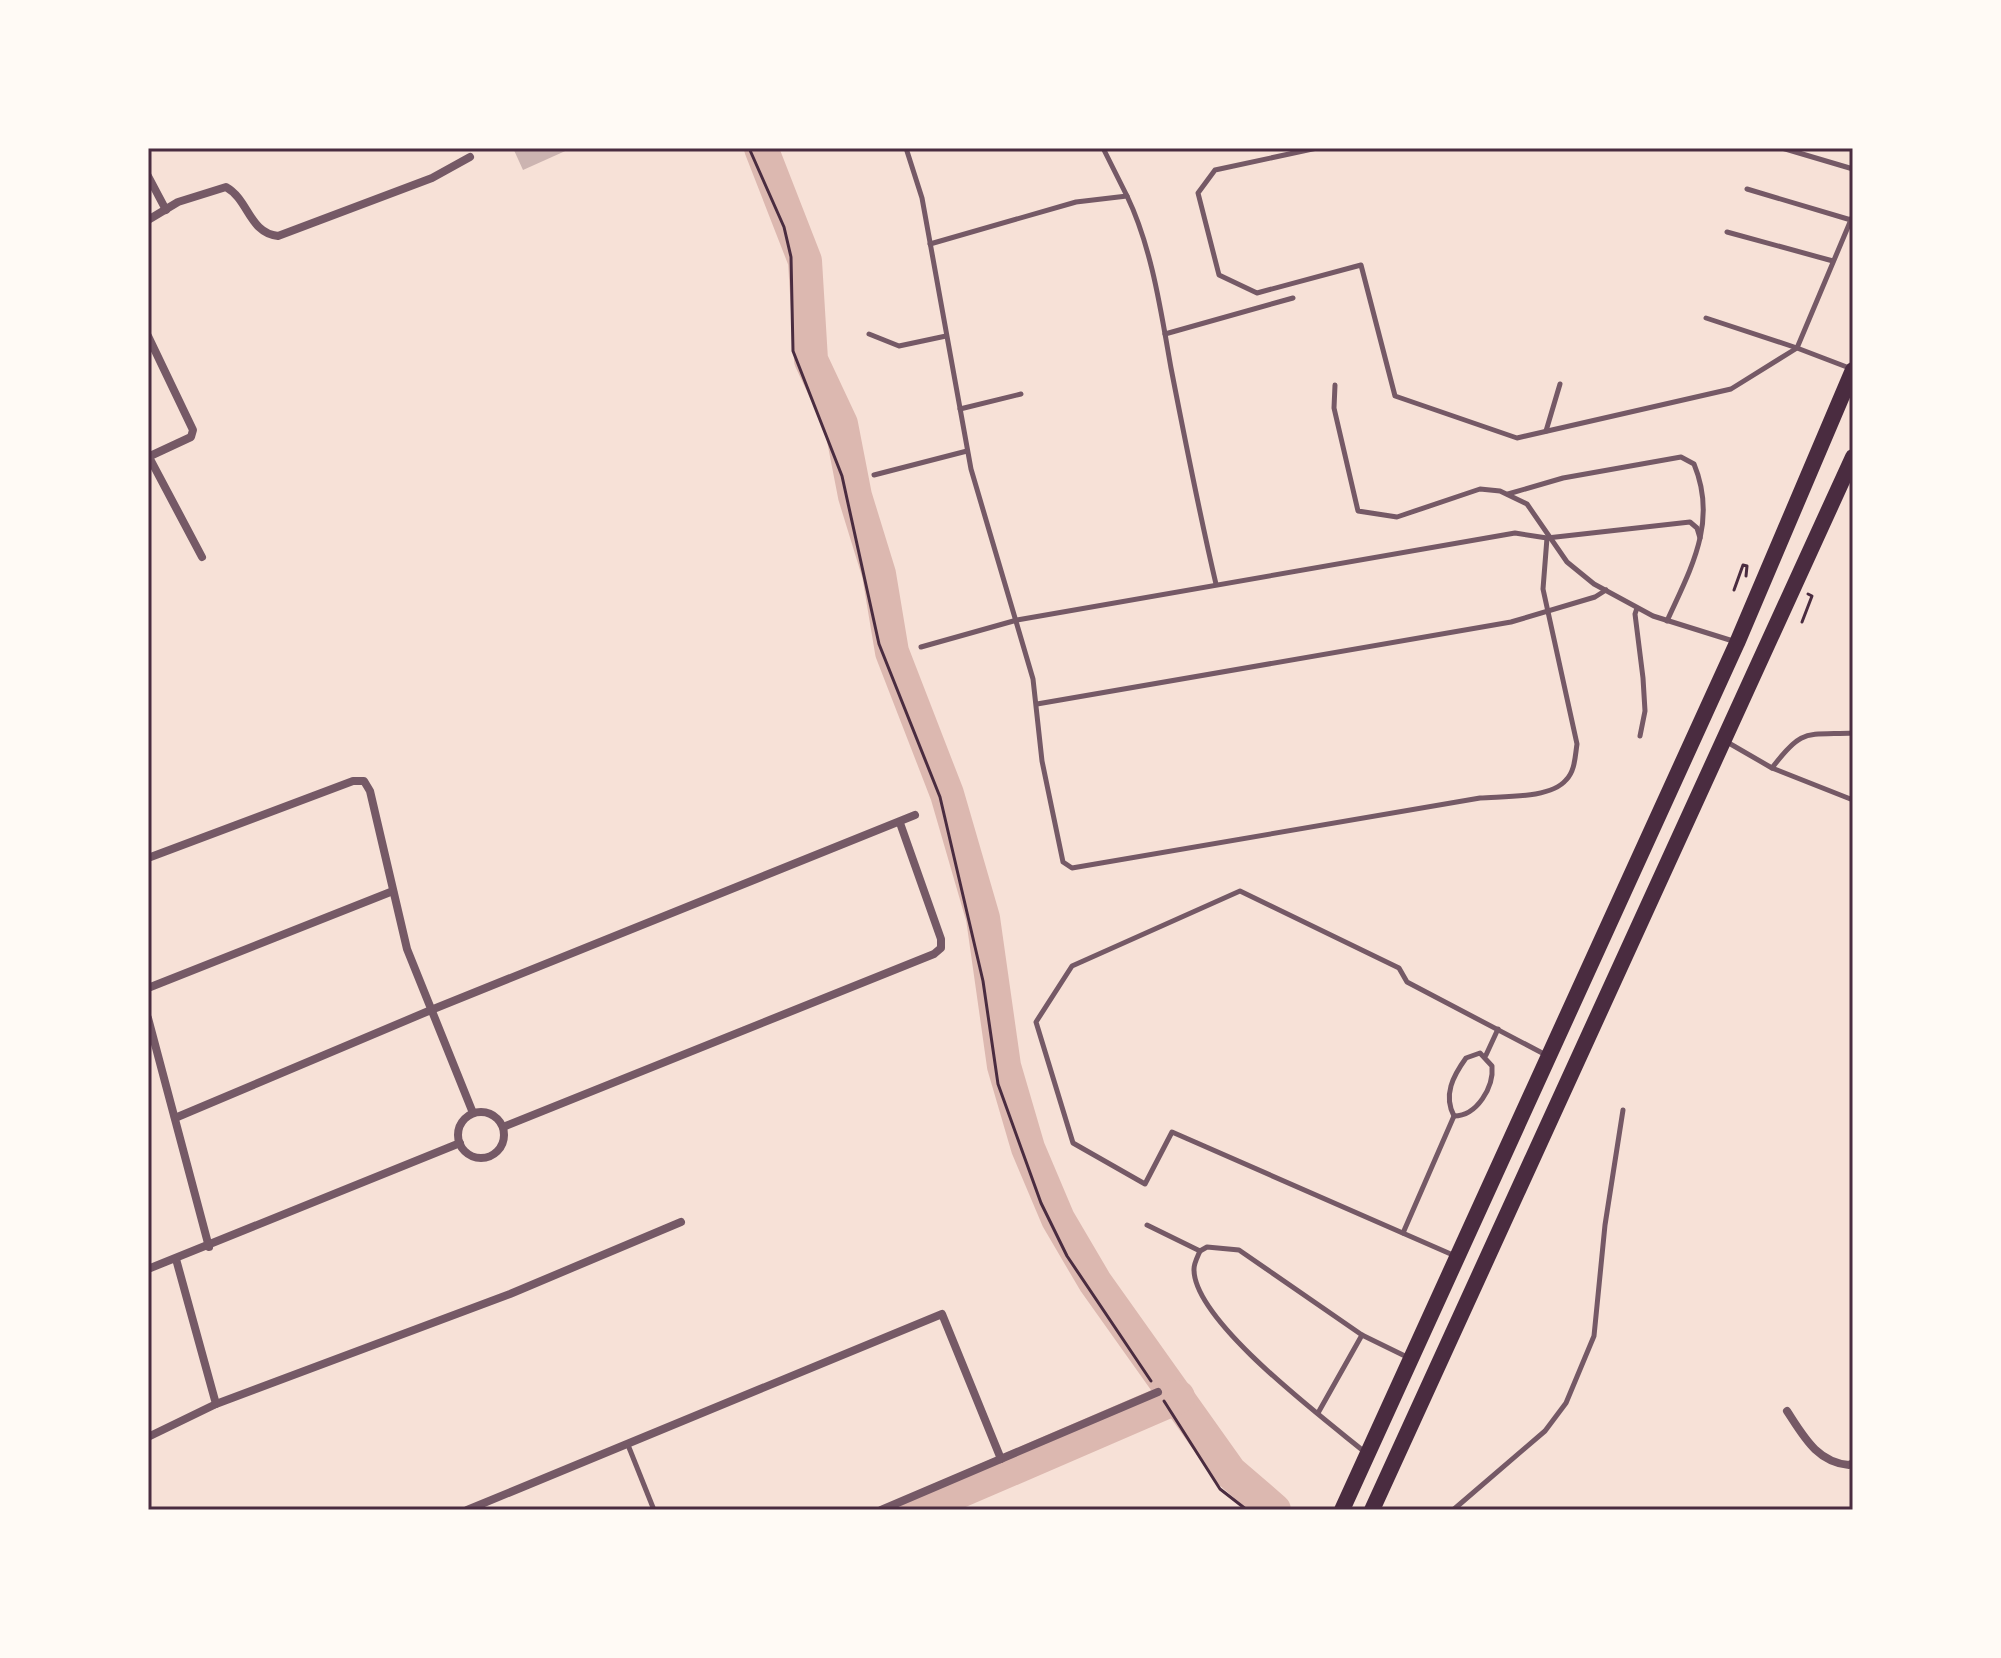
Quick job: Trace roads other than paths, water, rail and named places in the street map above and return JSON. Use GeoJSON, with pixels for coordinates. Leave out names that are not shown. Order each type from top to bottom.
{"type":"FeatureCollection","features":[{"type":"Feature","properties":{"kind":"main road"},"geometry":{"type":"LineString","coordinates":[[1342,1510],[1734,650],[1853,370]]}},
{"type":"Feature","properties":{"kind":"main road"},"geometry":{"type":"LineString","coordinates":[[1372,1510],[1853,457]]}},
{"type":"Feature","properties":{"kind":"main road"},"geometry":{"type":"LineString","coordinates":[[1734,650],[1755,670]]}},
{"type":"Feature","properties":{"kind":"street"},"geometry":{"type":"LineString","coordinates":[[148,220],[178,202],[226,187],[236,193],[257,228],[278,236],[432,178],[470,157]]}},
{"type":"Feature","properties":{"kind":"street"},"geometry":{"type":"LineString","coordinates":[[148,176],[166,210]]}},
{"type":"Feature","properties":{"kind":"street"},"geometry":{"type":"LineString","coordinates":[[148,336],[193,430],[191,437],[148,457],[202,557]]}},
{"type":"Feature","properties":{"kind":"street"},"geometry":{"type":"LineString","coordinates":[[148,858],[353,781],[364,781],[370,791],[407,949],[473,1113]]}},
{"type":"Feature","properties":{"kind":"street"},"geometry":{"type":"LineString","coordinates":[[175,1118],[431,1010],[915,815]]}},
{"type":"Feature","properties":{"kind":"street"},"geometry":{"type":"LineString","coordinates":[[503,1127],[934,954],[941,948],[941,939],[900,823]]}},
{"type":"Feature","properties":{"kind":"street"},"geometry":{"type":"LineString","coordinates":[[148,988],[393,891]]}},
{"type":"Feature","properties":{"kind":"street"},"geometry":{"type":"LineString","coordinates":[[148,1018],[209,1247]]}},
{"type":"Feature","properties":{"kind":"street"},"geometry":{"type":"LineString","coordinates":[[473,1113],[491,1114],[503,1127],[502,1144],[489,1156],[472,1155],[460,1143],[460,1125],[473,1113]]}},
{"type":"Feature","properties":{"kind":"street"},"geometry":{"type":"LineString","coordinates":[[148,1269],[209,1247],[460,1143]]}},
{"type":"Feature","properties":{"kind":"street"},"geometry":{"type":"LineString","coordinates":[[148,1437],[216,1404],[510,1294],[681,1222]]}},
{"type":"Feature","properties":{"kind":"street"},"geometry":{"type":"LineString","coordinates":[[176,1259],[216,1404]]}},
{"type":"Feature","properties":{"kind":"street"},"geometry":{"type":"LineString","coordinates":[[467,1510],[942,1314],[1001,1459]]}},
{"type":"Feature","properties":{"kind":"street"},"geometry":{"type":"LineString","coordinates":[[881,1510],[1158,1392]]}},
{"type":"Feature","properties":{"kind":"street"},"geometry":{"type":"LineString","coordinates":[[1787,1411],[1806,1441],[1825,1460],[1849,1465],[1853,1463]]}},
{"type":"Feature","properties":{"kind":"lane"},"geometry":{"type":"LineString","coordinates":[[906,148],[922,198],[967,451],[1017,620],[1037,704],[1042,761],[1063,862],[1072,868],[1547,790],[1565,783],[1573,769],[1577,744],[1546,612],[1543,564],[1547,538]]}},
{"type":"Feature","properties":{"kind":"lane"},"geometry":{"type":"LineString","coordinates":[[1103,148],[1137,216],[1165,334],[1193,486],[1216,584]]}},
{"type":"Feature","properties":{"kind":"lane"},"geometry":{"type":"LineString","coordinates":[[1317,148],[1215,170],[1198,193],[1219,275],[1257,293],[1361,265],[1395,396],[1517,438],[1731,389],[1797,348],[1852,218],[1747,189]]}},
{"type":"Feature","properties":{"kind":"lane"},"geometry":{"type":"LineString","coordinates":[[1782,148],[1853,169]]}},
{"type":"Feature","properties":{"kind":"lane"},"geometry":{"type":"LineString","coordinates":[[930,244],[1076,202],[1127,196]]}},
{"type":"Feature","properties":{"kind":"lane"},"geometry":{"type":"LineString","coordinates":[[1727,232],[1833,261]]}},
{"type":"Feature","properties":{"kind":"lane"},"geometry":{"type":"LineString","coordinates":[[1165,334],[1293,298]]}},
{"type":"Feature","properties":{"kind":"lane"},"geometry":{"type":"LineString","coordinates":[[1706,318],[1853,370]]}},
{"type":"Feature","properties":{"kind":"lane"},"geometry":{"type":"LineString","coordinates":[[869,334],[899,346],[946,336]]}},
{"type":"Feature","properties":{"kind":"lane"},"geometry":{"type":"LineString","coordinates":[[1545,432],[1560,384]]}},
{"type":"Feature","properties":{"kind":"lane"},"geometry":{"type":"LineString","coordinates":[[1335,385],[1334,408],[1358,511],[1397,517],[1480,489],[1507,494],[1527,504],[1547,538],[1567,562],[1606,590],[1637,608],[1734,650]]}},
{"type":"Feature","properties":{"kind":"lane"},"geometry":{"type":"LineString","coordinates":[[960,409],[1021,394]]}},
{"type":"Feature","properties":{"kind":"lane"},"geometry":{"type":"LineString","coordinates":[[874,475],[967,451]]}},
{"type":"Feature","properties":{"kind":"lane"},"geometry":{"type":"LineString","coordinates":[[1507,494],[1563,478],[1681,457],[1694,464],[1699,476],[1706,522],[1667,621]]}},
{"type":"Feature","properties":{"kind":"lane"},"geometry":{"type":"LineString","coordinates":[[921,647],[1017,620],[1515,533],[1547,538],[1690,522],[1697,528],[1700,538]]}},
{"type":"Feature","properties":{"kind":"lane"},"geometry":{"type":"LineString","coordinates":[[1037,704],[1495,625],[1595,597],[1606,590]]}},
{"type":"Feature","properties":{"kind":"lane"},"geometry":{"type":"LineString","coordinates":[[1637,608],[1635,614],[1645,711],[1640,736]]}},
{"type":"Feature","properties":{"kind":"lane"},"geometry":{"type":"LineString","coordinates":[[1772,768],[1792,741],[1812,734],[1853,733]]}},
{"type":"Feature","properties":{"kind":"lane"},"geometry":{"type":"LineString","coordinates":[[1723,740],[1772,768],[1853,800]]}},
{"type":"Feature","properties":{"kind":"lane"},"geometry":{"type":"LineString","coordinates":[[1457,1257],[1172,1132],[1145,1184],[1073,1143],[1036,1022],[1072,966],[1240,891],[1399,968],[1407,982],[1549,1056]]}},
{"type":"Feature","properties":{"kind":"lane"},"geometry":{"type":"LineString","coordinates":[[1454,1116],[1473,1111],[1484,1094],[1493,1075],[1486,1055],[1498,1029]]}},
{"type":"Feature","properties":{"kind":"lane"},"geometry":{"type":"LineString","coordinates":[[1403,1233],[1454,1116],[1447,1099],[1461,1065],[1473,1054],[1486,1055]]}},
{"type":"Feature","properties":{"kind":"lane"},"geometry":{"type":"LineString","coordinates":[[1453,1510],[1545,1431],[1566,1403],[1594,1336],[1605,1225],[1623,1110]]}},
{"type":"Feature","properties":{"kind":"lane"},"geometry":{"type":"LineString","coordinates":[[1147,1225],[1200,1251]]}},
{"type":"Feature","properties":{"kind":"lane"},"geometry":{"type":"LineString","coordinates":[[1368,1454],[1268,1371],[1209,1309],[1194,1268],[1200,1251],[1207,1247],[1239,1250],[1362,1335],[1411,1359]]}},
{"type":"Feature","properties":{"kind":"lane"},"geometry":{"type":"LineString","coordinates":[[1318,1413],[1362,1335]]}},
{"type":"Feature","properties":{"kind":"lane"},"geometry":{"type":"LineString","coordinates":[[627,1444],[654,1510]]}},
{"type":"Feature","properties":{"kind":"waterway"},"geometry":{"type":"LineString","coordinates":[[761,148],[805,261],[811,360],[841,424],[855,496],[879,574],[892,652],[947,794],[983,918],[1004,1066],[1028,1148],[1058,1219],[1095,1282],[1230,1472],[1274,1510]]}},
{"type":"Feature","properties":{"kind":"waterway"},"geometry":{"type":"LineString","coordinates":[[916,1510],[1178,1397]]}}]}
